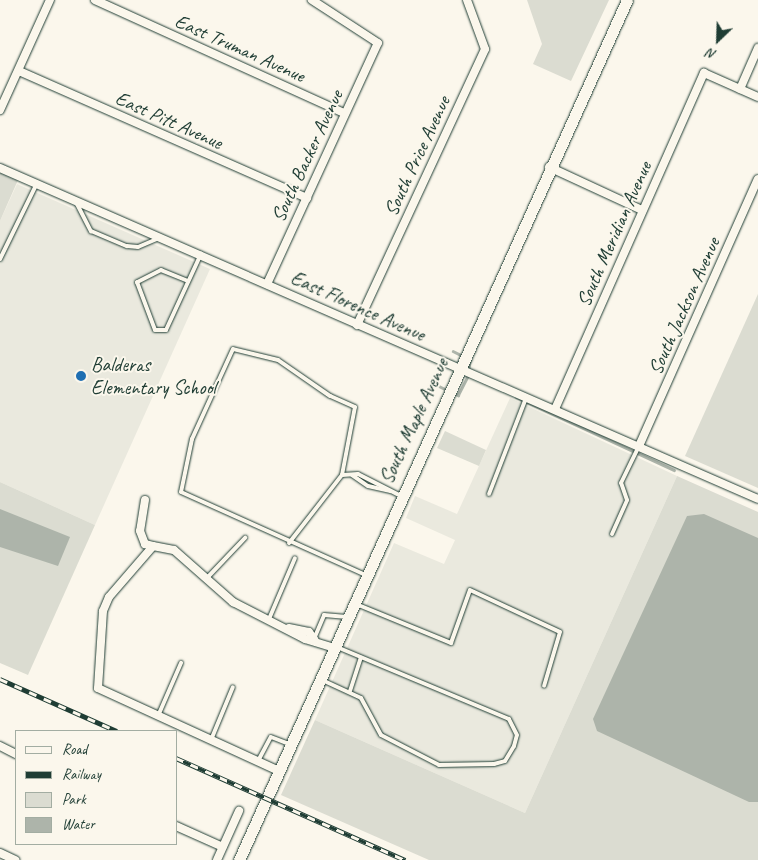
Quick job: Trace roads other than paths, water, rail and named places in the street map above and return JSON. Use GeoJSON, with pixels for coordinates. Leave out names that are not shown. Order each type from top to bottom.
{"type":"FeatureCollection","features":[{"type":"Feature","properties":{"kind":"main road","name":"South Maple Avenue"},"geometry":{"type":"LineString","coordinates":[[239,860],[366,575],[395,494],[460,368],[549,167],[627,0]]}},
{"type":"Feature","properties":{"kind":"street"},"geometry":{"type":"LineString","coordinates":[[0,110],[50,0]]}},
{"type":"Feature","properties":{"kind":"street","name":"East Truman Avenue"},"geometry":{"type":"LineString","coordinates":[[95,0],[344,114]]}},
{"type":"Feature","properties":{"kind":"street","name":"South Backer Avenue"},"geometry":{"type":"LineString","coordinates":[[267,284],[378,43],[312,0]]}},
{"type":"Feature","properties":{"kind":"street","name":"South Price Avenue"},"geometry":{"type":"LineString","coordinates":[[357,325],[485,49],[467,0]]}},
{"type":"Feature","properties":{"kind":"street"},"geometry":{"type":"LineString","coordinates":[[758,48],[740,90],[758,97]]}},
{"type":"Feature","properties":{"kind":"street","name":"East Pitt Avenue"},"geometry":{"type":"LineString","coordinates":[[19,71],[307,198]]}},
{"type":"Feature","properties":{"kind":"street","name":"South Meridian Avenue"},"geometry":{"type":"LineString","coordinates":[[555,409],[704,73],[740,90]]}},
{"type":"Feature","properties":{"kind":"street"},"geometry":{"type":"LineString","coordinates":[[549,167],[642,210]]}},
{"type":"Feature","properties":{"kind":"street","name":"East Florence Avenue"},"geometry":{"type":"LineString","coordinates":[[0,168],[201,254],[357,325],[527,396],[758,499]]}},
{"type":"Feature","properties":{"kind":"street","name":"South Jackson Avenue"},"geometry":{"type":"LineString","coordinates":[[639,446],[758,180]]}},
{"type":"Feature","properties":{"kind":"street"},"geometry":{"type":"LineString","coordinates":[[146,500],[140,531],[145,544],[174,550],[233,602],[289,628],[309,632],[314,639],[334,647]]}},
{"type":"Feature","properties":{"kind":"street"},"geometry":{"type":"LineString","coordinates":[[153,546],[109,597],[103,611],[98,688],[279,771]]}},
{"type":"Feature","properties":{"kind":"street"},"geometry":{"type":"LineString","coordinates":[[0,746],[15,754]]}},
{"type":"Feature","properties":{"kind":"street"},"geometry":{"type":"LineString","coordinates":[[217,860],[239,811]]}},
{"type":"Feature","properties":{"kind":"street"},"geometry":{"type":"LineString","coordinates":[[178,827],[223,847]]}},
{"type":"Feature","properties":{"kind":"street"},"geometry":{"type":"LineString","coordinates":[[1,856],[16,860]]}},
{"type":"Feature","properties":{"kind":"lane"},"geometry":{"type":"LineString","coordinates":[[0,259],[37,183]]}},
{"type":"Feature","properties":{"kind":"lane"},"geometry":{"type":"LineString","coordinates":[[75,200],[91,231],[132,247],[161,238]]}},
{"type":"Feature","properties":{"kind":"lane"},"geometry":{"type":"LineString","coordinates":[[188,281],[161,270],[137,282],[155,330],[166,330],[201,254]]}},
{"type":"Feature","properties":{"kind":"lane"},"geometry":{"type":"LineString","coordinates":[[289,543],[342,475],[355,407],[330,396],[278,360],[233,349],[192,439],[181,492],[289,543],[366,575]]}},
{"type":"Feature","properties":{"kind":"lane"},"geometry":{"type":"LineString","coordinates":[[488,494],[527,396]]}},
{"type":"Feature","properties":{"kind":"lane"},"geometry":{"type":"LineString","coordinates":[[612,534],[627,500],[621,483],[639,446]]}},
{"type":"Feature","properties":{"kind":"lane"},"geometry":{"type":"LineString","coordinates":[[342,475],[352,475],[387,486],[395,494]]}},
{"type":"Feature","properties":{"kind":"lane"},"geometry":{"type":"LineString","coordinates":[[352,475],[385,493],[395,494]]}},
{"type":"Feature","properties":{"kind":"lane"},"geometry":{"type":"LineString","coordinates":[[206,579],[244,538]]}},
{"type":"Feature","properties":{"kind":"lane"},"geometry":{"type":"LineString","coordinates":[[270,619],[295,558]]}},
{"type":"Feature","properties":{"kind":"lane"},"geometry":{"type":"LineString","coordinates":[[354,603],[451,643],[470,590],[560,632],[544,686]]}},
{"type":"Feature","properties":{"kind":"lane"},"geometry":{"type":"LineString","coordinates":[[314,639],[324,615],[347,617]]}},
{"type":"Feature","properties":{"kind":"lane"},"geometry":{"type":"LineString","coordinates":[[320,679],[350,691],[360,698],[381,735],[439,765],[494,764],[505,761],[514,746],[517,735],[509,719],[334,647]]}},
{"type":"Feature","properties":{"kind":"lane"},"geometry":{"type":"LineString","coordinates":[[350,691],[361,658]]}},
{"type":"Feature","properties":{"kind":"lane"},"geometry":{"type":"LineString","coordinates":[[158,716],[182,663]]}},
{"type":"Feature","properties":{"kind":"lane"},"geometry":{"type":"LineString","coordinates":[[211,740],[233,687]]}},
{"type":"Feature","properties":{"kind":"lane"},"geometry":{"type":"LineString","coordinates":[[258,761],[271,737],[291,744]]}},
{"type":"Feature","properties":{"kind":"water"},"geometry":{"type":"Polygon","coordinates":[[[0,509],[70,537],[58,566],[0,547],[0,509]]]}},
{"type":"Feature","properties":{"kind":"water"},"geometry":{"type":"Polygon","coordinates":[[[704,514],[758,538],[758,802],[749,802],[597,731],[593,719],[687,516],[704,514]]]}},
{"type":"Feature","properties":{"kind":"waterway"},"geometry":{"type":"LineString","coordinates":[[453,351],[463,356]]}},
{"type":"Feature","properties":{"kind":"waterway"},"geometry":{"type":"LineString","coordinates":[[468,371],[470,359]]}},
{"type":"Feature","properties":{"kind":"waterway"},"geometry":{"type":"LineString","coordinates":[[452,392],[458,395],[468,375]]}},
{"type":"Feature","properties":{"kind":"waterway"},"geometry":{"type":"LineString","coordinates":[[439,386],[447,390]]}},
{"type":"Feature","properties":{"kind":"waterway"},"geometry":{"type":"LineString","coordinates":[[516,397],[674,470]]}},
{"type":"Feature","properties":{"kind":"railway"},"geometry":{"type":"LineString","coordinates":[[0,679],[115,730]]}},
{"type":"Feature","properties":{"kind":"railway"},"geometry":{"type":"LineString","coordinates":[[178,759],[405,860]]}},
{"type":"Feature","properties":{"kind":"place","name":"Balderas Elementary School"},"geometry":{"type":"Point","coordinates":[81,376]}}]}
